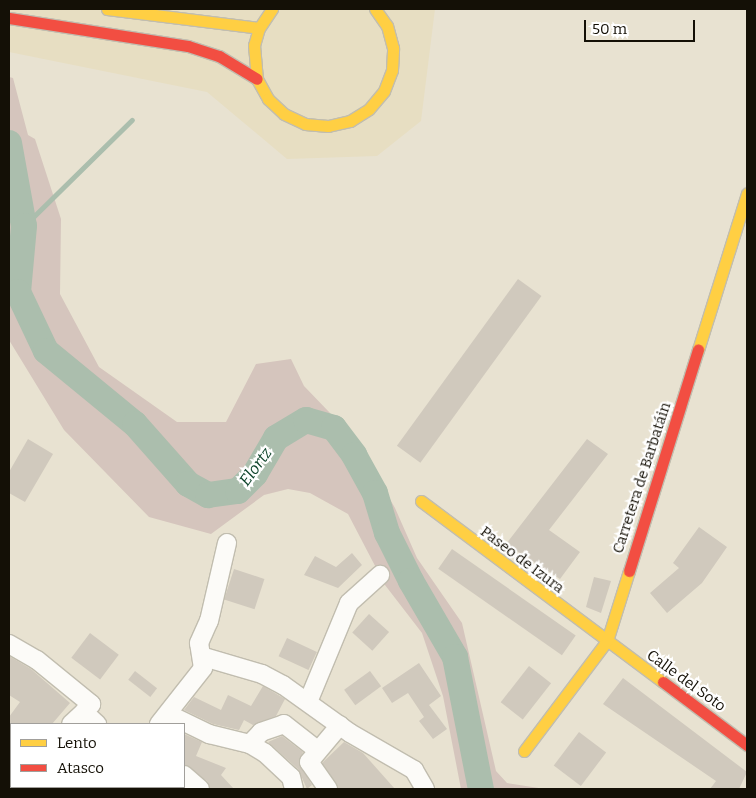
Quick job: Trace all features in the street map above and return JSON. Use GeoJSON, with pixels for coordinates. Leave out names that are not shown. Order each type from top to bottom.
{"type":"FeatureCollection","features":[{"type":"Feature","properties":{"kind":"street"},"geometry":{"type":"LineString","coordinates":[[107,9],[204,24],[259,28]]}},
{"type":"Feature","properties":{"kind":"street"},"geometry":{"type":"LineString","coordinates":[[272,9],[259,28],[254,45],[257,79],[268,99],[284,114],[305,124],[328,126],[350,121],[369,109],[384,91],[392,70],[393,48],[387,26],[375,9]]}},
{"type":"Feature","properties":{"kind":"street"},"geometry":{"type":"LineString","coordinates":[[9,18],[188,46],[219,56],[257,79]]}},
{"type":"Feature","properties":{"kind":"street","name":"Carretera de Barbatáin"},"geometry":{"type":"LineString","coordinates":[[524,751],[607,641],[747,194]]}},
{"type":"Feature","properties":{"kind":"street","name":"Paseo de Izura"},"geometry":{"type":"LineString","coordinates":[[421,501],[607,641]]}},
{"type":"Feature","properties":{"kind":"street"},"geometry":{"type":"LineString","coordinates":[[175,723],[163,719],[203,668],[204,657],[199,643],[209,622],[227,543]]}},
{"type":"Feature","properties":{"kind":"street"},"geometry":{"type":"LineString","coordinates":[[308,702],[349,603],[380,575]]}},
{"type":"Feature","properties":{"kind":"street","name":"Calle del Soto"},"geometry":{"type":"LineString","coordinates":[[607,641],[747,745]]}},
{"type":"Feature","properties":{"kind":"street"},"geometry":{"type":"LineString","coordinates":[[9,644],[37,660],[91,704],[72,723]]}},
{"type":"Feature","properties":{"kind":"street"},"geometry":{"type":"LineString","coordinates":[[204,657],[262,674],[414,770],[425,789]]}},
{"type":"Feature","properties":{"kind":"street"},"geometry":{"type":"LineString","coordinates":[[84,712],[96,723]]}},
{"type":"Feature","properties":{"kind":"street"},"geometry":{"type":"LineString","coordinates":[[250,744],[261,732],[284,724],[316,749]]}},
{"type":"Feature","properties":{"kind":"street"},"geometry":{"type":"LineString","coordinates":[[328,789],[308,762],[316,749],[340,725]]}},
{"type":"Feature","properties":{"kind":"street"},"geometry":{"type":"LineString","coordinates":[[185,726],[250,744],[291,777],[294,789]]}},
{"type":"Feature","properties":{"kind":"street"},"geometry":{"type":"LineString","coordinates":[[185,776],[200,789]]}},
{"type":"Feature","properties":{"kind":"shaded area"},"geometry":{"type":"Polygon","coordinates":[[[9,9],[435,9],[421,121],[377,156],[287,159],[207,92],[9,52],[9,9]]]}},
{"type":"Feature","properties":{"kind":"shaded area"},"geometry":{"type":"Polygon","coordinates":[[[9,77],[13,78],[28,135],[35,139],[61,219],[60,294],[99,367],[177,422],[226,422],[256,364],[291,359],[304,386],[356,440],[395,508],[417,558],[462,623],[496,771],[507,783],[545,789],[461,789],[443,696],[422,633],[385,585],[348,514],[310,493],[288,489],[264,495],[211,534],[149,517],[64,430],[9,340],[9,77]]]}},
{"type":"Feature","properties":{"kind":"building"},"geometry":{"type":"Polygon","coordinates":[[[518,279],[541,296],[420,463],[397,446],[518,279]]]}},
{"type":"Feature","properties":{"kind":"building"},"geometry":{"type":"Polygon","coordinates":[[[28,439],[53,454],[25,502],[9,493],[9,472],[28,439]]]}},
{"type":"Feature","properties":{"kind":"building"},"geometry":{"type":"Polygon","coordinates":[[[587,439],[608,454],[549,530],[580,552],[560,579],[506,544],[587,439]]]}},
{"type":"Feature","properties":{"kind":"building"},"geometry":{"type":"Polygon","coordinates":[[[699,527],[727,547],[702,583],[667,613],[650,593],[679,568],[673,563],[699,527]]]}},
{"type":"Feature","properties":{"kind":"building"},"geometry":{"type":"Polygon","coordinates":[[[452,549],[576,636],[562,655],[438,569],[452,549]]]}},
{"type":"Feature","properties":{"kind":"building"},"geometry":{"type":"Polygon","coordinates":[[[352,553],[362,565],[338,588],[304,575],[315,556],[336,567],[352,553]]]}},
{"type":"Feature","properties":{"kind":"building"},"geometry":{"type":"Polygon","coordinates":[[[234,569],[264,579],[255,609],[224,599],[234,569]]]}},
{"type":"Feature","properties":{"kind":"building"},"geometry":{"type":"Polygon","coordinates":[[[594,577],[611,581],[601,613],[586,607],[594,577]]]}},
{"type":"Feature","properties":{"kind":"building"},"geometry":{"type":"Polygon","coordinates":[[[369,614],[389,632],[372,651],[352,633],[369,614]]]}},
{"type":"Feature","properties":{"kind":"building"},"geometry":{"type":"Polygon","coordinates":[[[90,633],[119,655],[100,679],[71,658],[90,633]]]}},
{"type":"Feature","properties":{"kind":"building"},"geometry":{"type":"Polygon","coordinates":[[[287,638],[317,652],[308,670],[279,656],[287,638]]]}},
{"type":"Feature","properties":{"kind":"building"},"geometry":{"type":"Polygon","coordinates":[[[9,656],[31,669],[70,703],[53,723],[9,724],[9,717],[20,702],[9,695],[9,656]]]}},
{"type":"Feature","properties":{"kind":"building"},"geometry":{"type":"Polygon","coordinates":[[[419,663],[441,696],[429,705],[447,729],[433,739],[419,721],[424,717],[408,693],[392,703],[382,688],[419,663]]]}},
{"type":"Feature","properties":{"kind":"building"},"geometry":{"type":"Polygon","coordinates":[[[529,666],[551,683],[523,719],[501,702],[529,666]]]}},
{"type":"Feature","properties":{"kind":"building"},"geometry":{"type":"Polygon","coordinates":[[[135,671],[157,688],[150,697],[128,680],[135,671]]]}},
{"type":"Feature","properties":{"kind":"building"},"geometry":{"type":"Polygon","coordinates":[[[370,671],[381,686],[355,705],[344,690],[370,671]]]}},
{"type":"Feature","properties":{"kind":"building"},"geometry":{"type":"Polygon","coordinates":[[[623,678],[747,772],[739,789],[710,789],[716,781],[603,704],[623,678]]]}},
{"type":"Feature","properties":{"kind":"building"},"geometry":{"type":"Polygon","coordinates":[[[263,686],[285,699],[276,716],[253,725],[244,720],[239,730],[213,724],[184,710],[194,697],[221,710],[228,695],[251,706],[263,686]]]}},
{"type":"Feature","properties":{"kind":"building"},"geometry":{"type":"Polygon","coordinates":[[[579,732],[606,752],[581,786],[554,766],[579,732]]]}},
{"type":"Feature","properties":{"kind":"building"},"geometry":{"type":"Polygon","coordinates":[[[185,734],[202,742],[196,756],[226,768],[221,775],[234,789],[210,789],[207,781],[185,766],[185,734]]]}},
{"type":"Feature","properties":{"kind":"building"},"geometry":{"type":"Polygon","coordinates":[[[282,736],[303,752],[299,763],[312,785],[307,789],[298,769],[268,742],[282,736]]]}},
{"type":"Feature","properties":{"kind":"building"},"geometry":{"type":"Polygon","coordinates":[[[344,742],[363,753],[395,789],[338,789],[322,763],[344,742]]]}},
{"type":"Feature","properties":{"kind":"waterway"},"geometry":{"type":"LineString","coordinates":[[24,226],[132,120]]}},
{"type":"Feature","properties":{"kind":"waterway","name":"Elortz"},"geometry":{"type":"LineString","coordinates":[[9,143],[24,226],[18,292],[46,351],[135,424],[188,484],[208,495],[238,491],[255,474],[276,438],[306,420],[334,428],[354,455],[375,493],[387,533],[411,581],[455,657],[481,789]]}},
{"type":"Feature","properties":{"kind":"traffic: slow"},"geometry":{"type":"LineString","coordinates":[[107,9],[259,28]]}},
{"type":"Feature","properties":{"kind":"traffic: slow"},"geometry":{"type":"LineString","coordinates":[[272,9],[259,28],[254,45],[257,79],[268,99],[284,114],[305,124],[328,126],[350,121],[369,109],[384,91],[392,70],[393,48],[387,26],[375,9]]}},
{"type":"Feature","properties":{"kind":"traffic: slow"},"geometry":{"type":"LineString","coordinates":[[698,350],[747,194]]}},
{"type":"Feature","properties":{"kind":"traffic: slow"},"geometry":{"type":"LineString","coordinates":[[421,501],[663,682]]}},
{"type":"Feature","properties":{"kind":"traffic: slow"},"geometry":{"type":"LineString","coordinates":[[524,751],[607,641],[629,571]]}},
{"type":"Feature","properties":{"kind":"traffic: jam"},"geometry":{"type":"LineString","coordinates":[[9,18],[188,46],[219,56],[257,79]]}},
{"type":"Feature","properties":{"kind":"traffic: jam"},"geometry":{"type":"LineString","coordinates":[[629,571],[698,350]]}},
{"type":"Feature","properties":{"kind":"traffic: jam"},"geometry":{"type":"LineString","coordinates":[[663,682],[747,745]]}}]}
